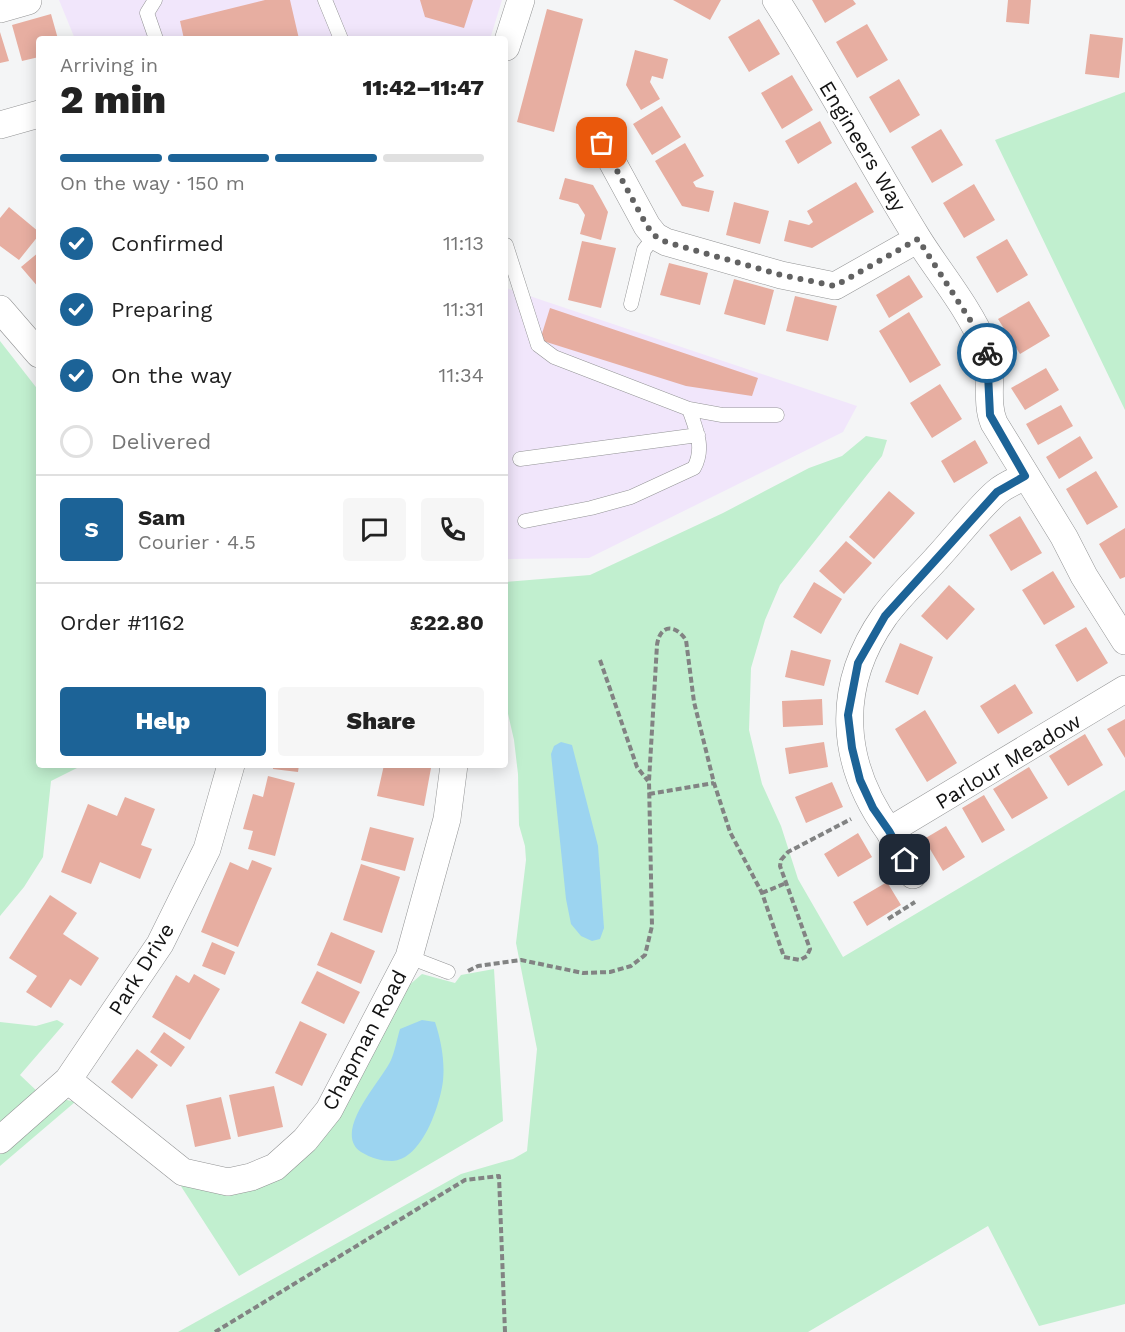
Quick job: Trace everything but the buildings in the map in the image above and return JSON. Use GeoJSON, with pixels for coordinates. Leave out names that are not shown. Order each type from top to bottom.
{"type":"FeatureCollection","features":[{"type":"Feature","properties":{"kind":"street"},"geometry":{"type":"LineString","coordinates":[[508,41],[521,0]]}},
{"type":"Feature","properties":{"kind":"street","name":"Engineers Way"},"geometry":{"type":"LineString","coordinates":[[776,0],[918,239],[972,323],[986,349],[989,365],[990,415],[1125,641]]}},
{"type":"Feature","properties":{"kind":"street"},"geometry":{"type":"LineString","coordinates":[[0,9],[28,1]]}},
{"type":"Feature","properties":{"kind":"street"},"geometry":{"type":"LineString","coordinates":[[0,124],[36,115]]}},
{"type":"Feature","properties":{"kind":"street"},"geometry":{"type":"LineString","coordinates":[[602,143],[625,188],[655,236],[666,242],[771,272],[835,286],[918,239]]}},
{"type":"Feature","properties":{"kind":"street"},"geometry":{"type":"LineString","coordinates":[[0,309],[36,351]]}},
{"type":"Feature","properties":{"kind":"street"},"geometry":{"type":"LineString","coordinates":[[913,875],[889,831],[873,808],[860,780],[852,748],[848,715],[858,663],[885,616],[997,492],[1025,476]]}},
{"type":"Feature","properties":{"kind":"street","name":"Parlour Meadow"},"geometry":{"type":"LineString","coordinates":[[889,831],[1125,689]]}},
{"type":"Feature","properties":{"kind":"street","name":"Park Drive"},"geometry":{"type":"LineString","coordinates":[[0,1140],[68,1080],[160,944],[207,849],[230,768]]}},
{"type":"Feature","properties":{"kind":"street","name":"Chapman Road"},"geometry":{"type":"LineString","coordinates":[[68,1080],[183,1172],[228,1182],[252,1177],[275,1167],[305,1140],[329,1110],[409,957],[447,819],[454,768]]}},
{"type":"Feature","properties":{"kind":"lane"},"geometry":{"type":"LineString","coordinates":[[155,0],[147,13],[155,36]]}},
{"type":"Feature","properties":{"kind":"lane"},"geometry":{"type":"LineString","coordinates":[[325,0],[340,36]]}},
{"type":"Feature","properties":{"kind":"lane"},"geometry":{"type":"LineString","coordinates":[[631,304],[645,250],[655,236]]}},
{"type":"Feature","properties":{"kind":"lane"},"geometry":{"type":"LineString","coordinates":[[508,251],[538,345],[554,357],[689,409],[722,415],[777,415]]}},
{"type":"Feature","properties":{"kind":"lane"},"geometry":{"type":"LineString","coordinates":[[525,521],[591,508],[631,497],[694,468],[700,452],[698,435],[689,409]]}},
{"type":"Feature","properties":{"kind":"lane"},"geometry":{"type":"LineString","coordinates":[[520,459],[698,435]]}},
{"type":"Feature","properties":{"kind":"lane"},"geometry":{"type":"LineString","coordinates":[[409,957],[448,972]]}},
{"type":"Feature","properties":{"kind":"path"},"geometry":{"type":"LineString","coordinates":[[463,970],[469,971],[478,966],[521,960],[583,973],[598,973],[622,969],[640,960],[649,946],[652,926],[649,781],[658,635],[663,630],[670,628],[681,632],[686,640],[694,702],[714,783],[730,832],[762,893],[784,957],[800,960],[807,956],[810,949],[780,866],[781,860],[788,852],[873,808]]}},
{"type":"Feature","properties":{"kind":"path"},"geometry":{"type":"LineString","coordinates":[[600,660],[638,767],[649,781]]}},
{"type":"Feature","properties":{"kind":"path"},"geometry":{"type":"LineString","coordinates":[[649,794],[714,783]]}},
{"type":"Feature","properties":{"kind":"path"},"geometry":{"type":"LineString","coordinates":[[762,893],[786,884]]}},
{"type":"Feature","properties":{"kind":"path"},"geometry":{"type":"LineString","coordinates":[[214,1332],[465,1180],[499,1176],[505,1332]]}},
{"type":"Feature","properties":{"kind":"shaded area"},"geometry":{"type":"Polygon","coordinates":[[[59,0],[502,0],[491,36],[74,36],[59,0]]]}},
{"type":"Feature","properties":{"kind":"shaded area"},"geometry":{"type":"Polygon","coordinates":[[[508,289],[857,406],[843,432],[589,558],[508,559],[508,289]]]}},
{"type":"Feature","properties":{"kind":"green space"},"geometry":{"type":"Polygon","coordinates":[[[1125,92],[1125,410],[995,140],[1125,92]]]}},
{"type":"Feature","properties":{"kind":"green space"},"geometry":{"type":"Polygon","coordinates":[[[0,341],[36,387],[36,768],[77,768],[51,781],[43,857],[24,887],[0,916],[0,341]]]}},
{"type":"Feature","properties":{"kind":"green space"},"geometry":{"type":"Polygon","coordinates":[[[866,436],[887,440],[882,456],[780,585],[765,620],[751,668],[749,730],[762,784],[781,826],[798,879],[843,957],[1125,790],[1125,1304],[1039,1326],[988,1226],[808,1332],[178,1332],[461,1174],[513,1159],[527,1151],[537,1049],[516,943],[526,860],[519,825],[518,774],[514,740],[508,714],[508,582],[590,575],[723,513],[809,468],[842,456],[866,436]]]}},
{"type":"Feature","properties":{"kind":"green space"},"geometry":{"type":"Polygon","coordinates":[[[494,969],[503,1121],[239,1276],[175,1177],[260,1187],[400,993],[422,974],[455,983],[461,975],[494,969]]]}},
{"type":"Feature","properties":{"kind":"green space"},"geometry":{"type":"Polygon","coordinates":[[[57,1020],[64,1024],[20,1075],[39,1093],[75,1102],[0,1166],[0,1022],[36,1026],[57,1020]]]}},
{"type":"Feature","properties":{"kind":"water"},"geometry":{"type":"Polygon","coordinates":[[[561,742],[572,745],[598,846],[604,928],[600,939],[592,941],[581,936],[571,924],[566,899],[551,754],[554,746],[561,742]]]}},
{"type":"Feature","properties":{"kind":"water"},"geometry":{"type":"Polygon","coordinates":[[[422,1020],[435,1022],[443,1058],[443,1081],[433,1117],[421,1142],[403,1158],[392,1161],[372,1157],[361,1152],[353,1143],[352,1132],[355,1119],[391,1060],[400,1029],[422,1020]]]}},
{"type":"Feature","properties":{"kind":"way so far"},"geometry":{"type":"LineString","coordinates":[[602,143],[647,226],[655,236],[666,242],[781,275],[835,286],[918,239],[972,323],[987,353]]}},
{"type":"Feature","properties":{"kind":"route"},"geometry":{"type":"LineString","coordinates":[[905,860],[873,808],[860,780],[852,748],[848,715],[858,663],[885,616],[997,492],[1025,476],[990,415],[987,353]]}}]}
